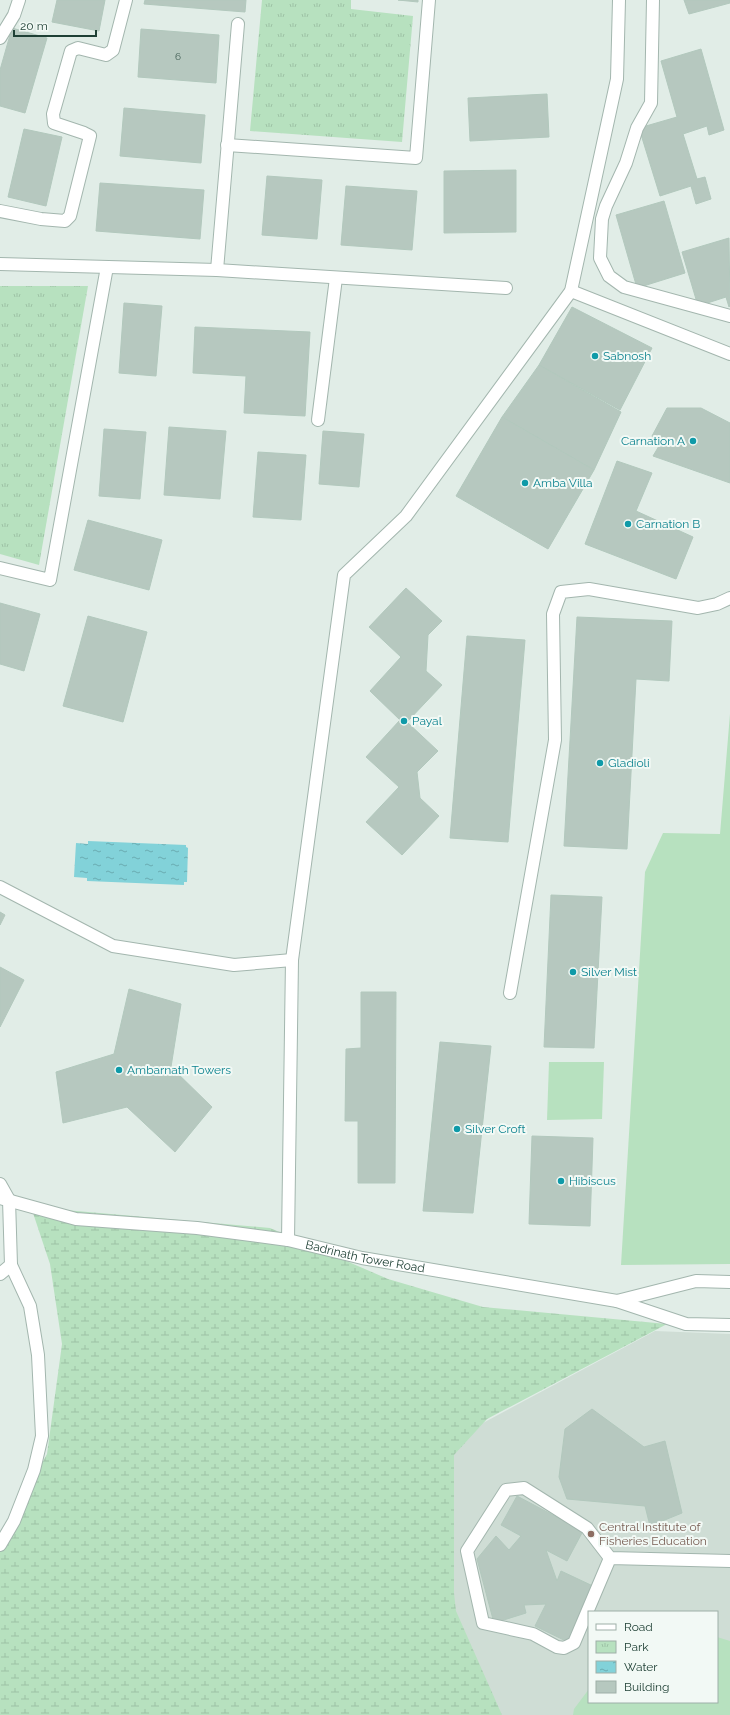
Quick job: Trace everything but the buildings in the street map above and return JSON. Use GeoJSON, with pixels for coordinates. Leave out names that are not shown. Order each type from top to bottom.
{"type":"FeatureCollection","features":[{"type":"Feature","properties":{"kind":"street"},"geometry":{"type":"LineString","coordinates":[[0,38],[14,15],[19,0]]}},
{"type":"Feature","properties":{"kind":"street"},"geometry":{"type":"LineString","coordinates":[[0,211],[59,221],[65,221],[70,216],[90,136],[54,123],[53,114],[71,51],[78,48],[106,55],[113,50],[126,0]]}},
{"type":"Feature","properties":{"kind":"street"},"geometry":{"type":"LineString","coordinates":[[227,145],[416,158],[429,0]]}},
{"type":"Feature","properties":{"kind":"street"},"geometry":{"type":"LineString","coordinates":[[288,1240],[292,960],[344,575],[406,516],[571,291],[617,79],[619,0]]}},
{"type":"Feature","properties":{"kind":"street"},"geometry":{"type":"LineString","coordinates":[[654,0],[652,103],[637,128],[626,163],[604,211],[600,258],[609,276],[624,287],[730,316]]}},
{"type":"Feature","properties":{"kind":"street"},"geometry":{"type":"LineString","coordinates":[[217,270],[238,24]]}},
{"type":"Feature","properties":{"kind":"street"},"geometry":{"type":"LineString","coordinates":[[0,264],[217,270],[506,288]]}},
{"type":"Feature","properties":{"kind":"street"},"geometry":{"type":"LineString","coordinates":[[0,568],[50,580],[107,267]]}},
{"type":"Feature","properties":{"kind":"street"},"geometry":{"type":"LineString","coordinates":[[318,420],[336,278]]}},
{"type":"Feature","properties":{"kind":"street"},"geometry":{"type":"LineString","coordinates":[[571,291],[730,354]]}},
{"type":"Feature","properties":{"kind":"street"},"geometry":{"type":"LineString","coordinates":[[510,993],[555,740],[553,614],[561,592],[589,589],[698,608],[717,604],[730,598]]}},
{"type":"Feature","properties":{"kind":"street"},"geometry":{"type":"LineString","coordinates":[[0,887],[112,946],[234,965],[292,960]]}},
{"type":"Feature","properties":{"kind":"street"},"geometry":{"type":"LineString","coordinates":[[0,1184],[4,1199],[11,1265],[30,1306],[38,1356],[42,1436],[34,1470],[14,1521],[0,1545]]}},
{"type":"Feature","properties":{"kind":"street","name":"Badrinath Tower Road"},"geometry":{"type":"LineString","coordinates":[[4,1199],[76,1218],[196,1228],[288,1240],[362,1258],[617,1301],[696,1281],[730,1282]]}},
{"type":"Feature","properties":{"kind":"street"},"geometry":{"type":"LineString","coordinates":[[0,1274],[11,1265]]}},
{"type":"Feature","properties":{"kind":"street"},"geometry":{"type":"LineString","coordinates":[[617,1301],[686,1324],[730,1325]]}},
{"type":"Feature","properties":{"kind":"street"},"geometry":{"type":"LineString","coordinates":[[524,1488],[587,1528],[610,1558],[574,1643],[564,1648],[557,1647],[533,1634],[483,1623],[467,1551],[506,1490],[524,1488]]}},
{"type":"Feature","properties":{"kind":"street"},"geometry":{"type":"LineString","coordinates":[[610,1558],[730,1561]]}},
{"type":"Feature","properties":{"kind":"shaded area","name":"Central Institute of Fisheries Education"},"geometry":{"type":"Polygon","coordinates":[[[655,1331],[730,1334],[730,1715],[494,1715],[453,1613],[451,1456],[468,1431],[655,1331]]]}},
{"type":"Feature","properties":{"kind":"green space"},"geometry":{"type":"Polygon","coordinates":[[[262,0],[351,0],[351,9],[413,16],[402,142],[250,131],[262,0]]]}},
{"type":"Feature","properties":{"kind":"green space"},"geometry":{"type":"Polygon","coordinates":[[[0,286],[88,286],[39,565],[0,554],[0,286]]]}},
{"type":"Feature","properties":{"kind":"green space"},"geometry":{"type":"Polygon","coordinates":[[[730,714],[730,1264],[621,1265],[645,872],[663,833],[720,834],[730,714]]]}},
{"type":"Feature","properties":{"kind":"green space"},"geometry":{"type":"Polygon","coordinates":[[[549,1062],[604,1062],[602,1119],[547,1120],[549,1062]]]}},
{"type":"Feature","properties":{"kind":"green space"},"geometry":{"type":"Polygon","coordinates":[[[31,1207],[270,1228],[388,1279],[483,1307],[667,1324],[487,1419],[454,1455],[454,1593],[456,1611],[502,1715],[0,1715],[0,1542],[47,1454],[62,1344],[50,1264],[31,1207]]]}},
{"type":"Feature","properties":{"kind":"green space"},"geometry":{"type":"Polygon","coordinates":[[[718,1637],[730,1641],[730,1715],[573,1715],[574,1709],[588,1690],[588,1703],[718,1703],[718,1637]]]}},
{"type":"Feature","properties":{"kind":"water"},"geometry":{"type":"Polygon","coordinates":[[[88,841],[186,845],[188,848],[187,882],[184,882],[184,885],[87,881],[87,878],[74,877],[76,843],[88,844],[88,841]]]}},
{"type":"Feature","properties":{"kind":"place","name":"Sabnosh"},"geometry":{"type":"Point","coordinates":[595,356]}},
{"type":"Feature","properties":{"kind":"place","name":"Carnation A"},"geometry":{"type":"Point","coordinates":[693,441]}},
{"type":"Feature","properties":{"kind":"place","name":"Amba Villa"},"geometry":{"type":"Point","coordinates":[525,483]}},
{"type":"Feature","properties":{"kind":"place","name":"Carnation B"},"geometry":{"type":"Point","coordinates":[628,524]}},
{"type":"Feature","properties":{"kind":"place","name":"Payal"},"geometry":{"type":"Point","coordinates":[404,721]}},
{"type":"Feature","properties":{"kind":"place","name":"Gladioli"},"geometry":{"type":"Point","coordinates":[600,763]}},
{"type":"Feature","properties":{"kind":"place","name":"Silver Mist"},"geometry":{"type":"Point","coordinates":[573,972]}},
{"type":"Feature","properties":{"kind":"place","name":"Ambarnath Towers"},"geometry":{"type":"Point","coordinates":[119,1070]}},
{"type":"Feature","properties":{"kind":"place","name":"Silver Croft"},"geometry":{"type":"Point","coordinates":[457,1129]}},
{"type":"Feature","properties":{"kind":"place","name":"Hibiscus"},"geometry":{"type":"Point","coordinates":[561,1181]}},
{"type":"Feature","properties":{"kind":"place","name":"Central Institute of Fisheries Education"},"geometry":{"type":"Point","coordinates":[591,1534]}}]}
